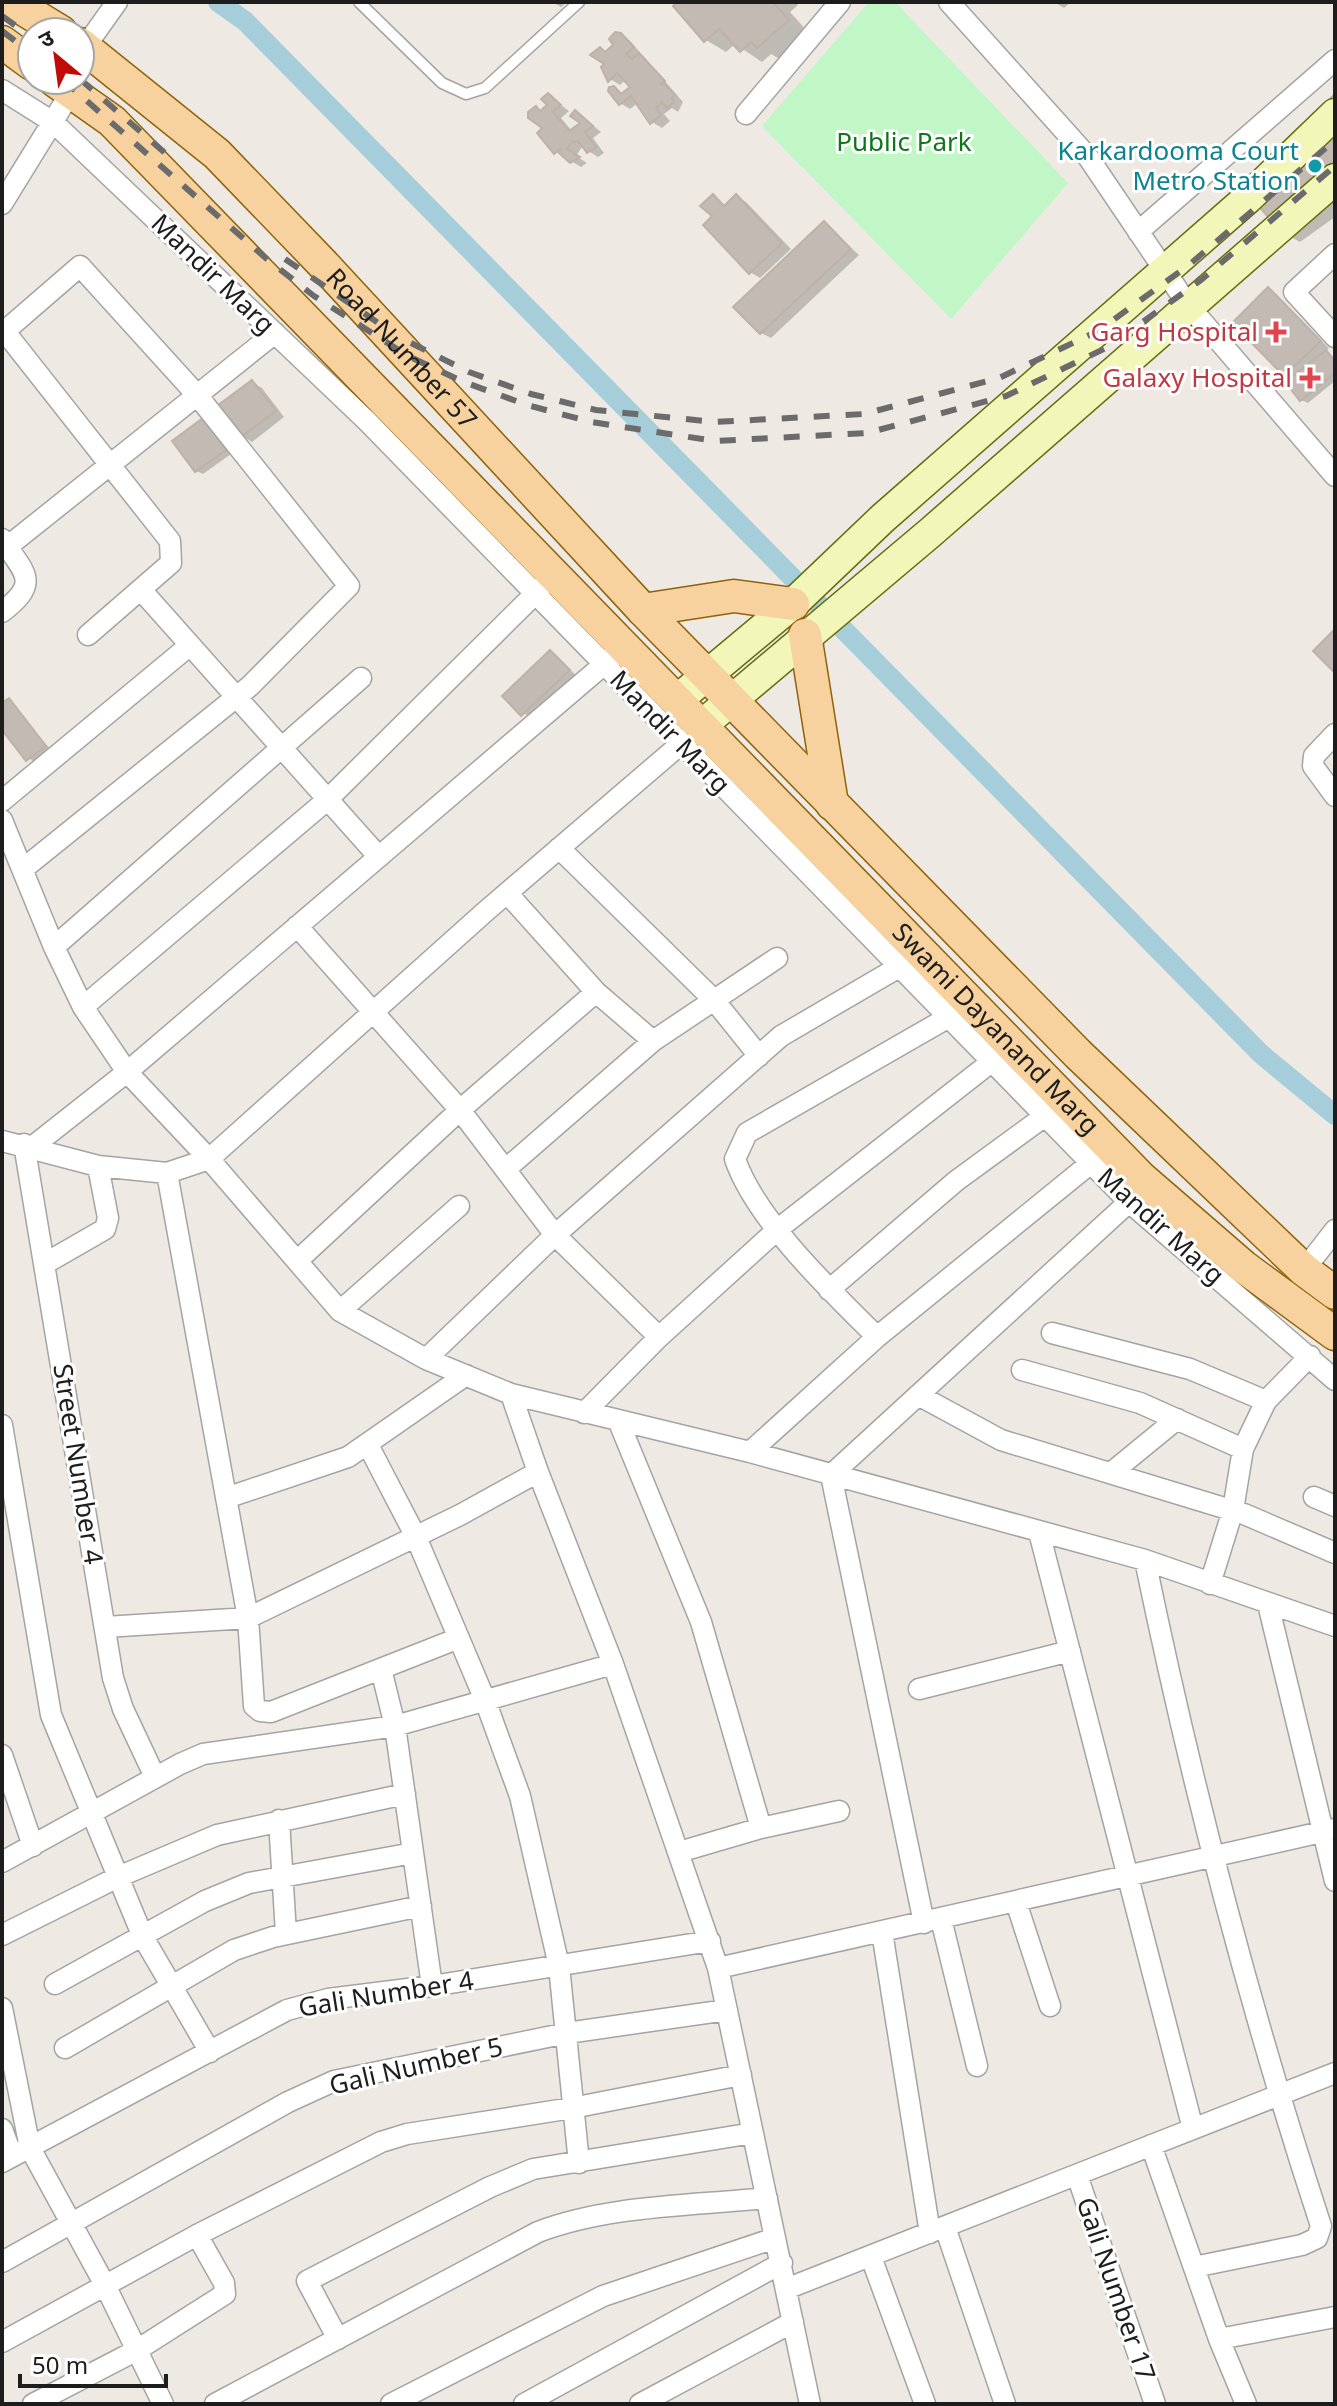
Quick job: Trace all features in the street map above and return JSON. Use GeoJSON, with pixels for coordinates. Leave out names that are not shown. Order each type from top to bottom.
{"type":"FeatureCollection","features":[{"type":"Feature","properties":{"kind":"main road","name":"Road Number 57"},"geometry":{"type":"LineString","coordinates":[[12,2],[35,16]]}},
{"type":"Feature","properties":{"kind":"main road","name":"Road Number 57"},"geometry":{"type":"LineString","coordinates":[[96,58],[217,154],[706,675]]}},
{"type":"Feature","properties":{"kind":"main road","name":"Road Number 57"},"geometry":{"type":"LineString","coordinates":[[77,96],[112,121],[544,585],[614,656],[676,701]]}},
{"type":"Feature","properties":{"kind":"main road"},"geometry":{"type":"LineString","coordinates":[[676,701],[795,602],[883,518],[1165,271],[1335,114]]}},
{"type":"Feature","properties":{"kind":"main road"},"geometry":{"type":"LineString","coordinates":[[691,735],[805,635],[931,532],[1335,179]]}},
{"type":"Feature","properties":{"kind":"main road"},"geometry":{"type":"LineString","coordinates":[[643,610],[734,596],[795,602]]}},
{"type":"Feature","properties":{"kind":"main road"},"geometry":{"type":"LineString","coordinates":[[805,635],[832,804]]}},
{"type":"Feature","properties":{"kind":"main road","name":"Swami Dayanand Marg"},"geometry":{"type":"LineString","coordinates":[[706,675],[1078,1054],[1304,1270],[1335,1293]]}},
{"type":"Feature","properties":{"kind":"main road","name":"Swami Dayanand Marg"},"geometry":{"type":"LineString","coordinates":[[676,701],[691,735],[1140,1177],[1244,1267],[1335,1334]]}},
{"type":"Feature","properties":{"kind":"street"},"geometry":{"type":"LineString","coordinates":[[746,114],[840,2]]}},
{"type":"Feature","properties":{"kind":"street"},"geometry":{"type":"LineString","coordinates":[[949,2],[1088,157],[1188,305],[1335,476]]}},
{"type":"Feature","properties":{"kind":"street"},"geometry":{"type":"LineString","coordinates":[[96,23],[113,8]]}},
{"type":"Feature","properties":{"kind":"street"},"geometry":{"type":"LineString","coordinates":[[1138,232],[1335,60]]}},
{"type":"Feature","properties":{"kind":"street","name":"Mandir Marg"},"geometry":{"type":"LineString","coordinates":[[2,90],[53,122],[544,585]]}},
{"type":"Feature","properties":{"kind":"street"},"geometry":{"type":"LineString","coordinates":[[2,204],[53,122],[60,96]]}},
{"type":"Feature","properties":{"kind":"street"},"geometry":{"type":"LineString","coordinates":[[1335,254],[1294,292],[1335,337]]}},
{"type":"Feature","properties":{"kind":"street"},"geometry":{"type":"LineString","coordinates":[[23,869],[235,698],[349,586],[197,395],[80,266],[3,330],[170,541],[171,563],[88,635]]}},
{"type":"Feature","properties":{"kind":"street"},"geometry":{"type":"LineString","coordinates":[[2,612],[22,597],[28,587],[27,577],[5,543],[275,333]]}},
{"type":"Feature","properties":{"kind":"street"},"geometry":{"type":"LineString","coordinates":[[83,1007],[327,800],[544,585]]}},
{"type":"Feature","properties":{"kind":"street"},"geometry":{"type":"LineString","coordinates":[[142,591],[379,857]]}},
{"type":"Feature","properties":{"kind":"street"},"geometry":{"type":"LineString","coordinates":[[2,801],[189,646]]}},
{"type":"Feature","properties":{"kind":"street"},"geometry":{"type":"LineString","coordinates":[[28,1146],[127,1072],[614,656]]}},
{"type":"Feature","properties":{"kind":"street","name":"Mandir Marg"},"geometry":{"type":"LineString","coordinates":[[614,656],[691,735],[899,967],[990,1063],[1129,1202],[1335,1380]]}},
{"type":"Feature","properties":{"kind":"street"},"geometry":{"type":"LineString","coordinates":[[54,947],[361,678]]}},
{"type":"Feature","properties":{"kind":"street"},"geometry":{"type":"LineString","coordinates":[[1335,734],[1314,756],[1313,766],[1335,796]]}},
{"type":"Feature","properties":{"kind":"street"},"geometry":{"type":"LineString","coordinates":[[2,1141],[98,1166],[167,1173],[209,1159],[507,893],[691,735]]}},
{"type":"Feature","properties":{"kind":"street"},"geometry":{"type":"LineString","coordinates":[[2,820],[54,947],[83,1007],[127,1072],[209,1159],[340,1311],[426,1359],[511,1394],[750,1452],[1145,1560],[1335,1626]]}},
{"type":"Feature","properties":{"kind":"street"},"geometry":{"type":"LineString","coordinates":[[559,848],[714,1000],[759,1056]]}},
{"type":"Feature","properties":{"kind":"street"},"geometry":{"type":"LineString","coordinates":[[507,893],[596,992],[653,1041]]}},
{"type":"Feature","properties":{"kind":"street"},"geometry":{"type":"LineString","coordinates":[[297,926],[460,1110],[555,1235],[659,1337]]}},
{"type":"Feature","properties":{"kind":"street"},"geometry":{"type":"LineString","coordinates":[[507,1168],[653,1041],[777,958]]}},
{"type":"Feature","properties":{"kind":"street"},"geometry":{"type":"LineString","coordinates":[[426,1359],[555,1235],[759,1056],[815,1014],[899,967]]}},
{"type":"Feature","properties":{"kind":"street"},"geometry":{"type":"LineString","coordinates":[[297,1261],[460,1110],[596,992]]}},
{"type":"Feature","properties":{"kind":"street"},"geometry":{"type":"LineString","coordinates":[[877,1337],[829,1290],[778,1229],[739,1172],[735,1159],[747,1133],[949,1017]]}},
{"type":"Feature","properties":{"kind":"street"},"geometry":{"type":"LineString","coordinates":[[584,1413],[659,1337],[778,1229],[990,1063]]}},
{"type":"Feature","properties":{"kind":"street"},"geometry":{"type":"LineString","coordinates":[[829,1290],[956,1181],[1045,1116]]}},
{"type":"Feature","properties":{"kind":"street","name":"Street Number 4"},"geometry":{"type":"LineString","coordinates":[[28,1146],[105,1627],[123,1709],[155,1777]]}},
{"type":"Feature","properties":{"kind":"street"},"geometry":{"type":"LineString","coordinates":[[750,1452],[877,1337],[1091,1163]]}},
{"type":"Feature","properties":{"kind":"street"},"geometry":{"type":"LineString","coordinates":[[46,1263],[105,1229],[108,1218],[98,1166]]}},
{"type":"Feature","properties":{"kind":"street"},"geometry":{"type":"LineString","coordinates":[[167,1173],[248,1618],[252,1701],[260,1711],[271,1712],[459,1638]]}},
{"type":"Feature","properties":{"kind":"street"},"geometry":{"type":"LineString","coordinates":[[831,1475],[1129,1202]]}},
{"type":"Feature","properties":{"kind":"street"},"geometry":{"type":"LineString","coordinates":[[340,1311],[459,1206]]}},
{"type":"Feature","properties":{"kind":"street"},"geometry":{"type":"LineString","coordinates":[[1304,1270],[1331,1235]]}},
{"type":"Feature","properties":{"kind":"street"},"geometry":{"type":"LineString","coordinates":[[1052,1333],[1190,1369],[1266,1401]]}},
{"type":"Feature","properties":{"kind":"street"},"geometry":{"type":"LineString","coordinates":[[1210,1584],[1233,1510],[1243,1449],[1266,1401],[1310,1356]]}},
{"type":"Feature","properties":{"kind":"street"},"geometry":{"type":"LineString","coordinates":[[1022,1370],[1140,1403],[1243,1449]]}},
{"type":"Feature","properties":{"kind":"street"},"geometry":{"type":"LineString","coordinates":[[226,1498],[329,1465],[368,1445],[466,1375]]}},
{"type":"Feature","properties":{"kind":"street"},"geometry":{"type":"LineString","coordinates":[[511,1394],[613,1664],[718,1968],[810,2404]]}},
{"type":"Feature","properties":{"kind":"street"},"geometry":{"type":"LineString","coordinates":[[918,1395],[1001,1440],[1233,1510],[1335,1553]]}},
{"type":"Feature","properties":{"kind":"street"},"geometry":{"type":"LineString","coordinates":[[1111,1473],[1177,1419]]}},
{"type":"Feature","properties":{"kind":"street"},"geometry":{"type":"LineString","coordinates":[[618,1420],[701,1622],[761,1828]]}},
{"type":"Feature","properties":{"kind":"street"},"geometry":{"type":"LineString","coordinates":[[2,1425],[51,1715],[89,1813],[143,1937],[210,2052]]}},
{"type":"Feature","properties":{"kind":"street"},"geometry":{"type":"LineString","coordinates":[[368,1445],[416,1537],[485,1700],[520,1796],[559,1966],[579,2163]]}},
{"type":"Feature","properties":{"kind":"street"},"geometry":{"type":"LineString","coordinates":[[105,1627],[248,1618],[416,1537],[538,1472]]}},
{"type":"Feature","properties":{"kind":"street"},"geometry":{"type":"LineString","coordinates":[[831,1475],[933,1921],[977,2066]]}},
{"type":"Feature","properties":{"kind":"street"},"geometry":{"type":"LineString","coordinates":[[1314,1497],[1335,1506]]}},
{"type":"Feature","properties":{"kind":"street"},"geometry":{"type":"LineString","coordinates":[[1039,1532],[1193,2129]]}},
{"type":"Feature","properties":{"kind":"street"},"geometry":{"type":"LineString","coordinates":[[1145,1560],[1178,1722],[1212,1859],[1278,2095],[1321,2226],[1320,2233],[1302,2245],[1194,2267]]}},
{"type":"Feature","properties":{"kind":"street"},"geometry":{"type":"LineString","coordinates":[[1268,1604],[1329,1830],[1335,1881]]}},
{"type":"Feature","properties":{"kind":"street"},"geometry":{"type":"LineString","coordinates":[[919,1689],[1070,1651]]}},
{"type":"Feature","properties":{"kind":"street"},"geometry":{"type":"LineString","coordinates":[[2,1862],[155,1777],[203,1754],[395,1726],[613,1664]]}},
{"type":"Feature","properties":{"kind":"street"},"geometry":{"type":"LineString","coordinates":[[381,1669],[395,1726],[432,1986]]}},
{"type":"Feature","properties":{"kind":"street"},"geometry":{"type":"LineString","coordinates":[[2,1755],[33,1846]]}},
{"type":"Feature","properties":{"kind":"street"},"geometry":{"type":"LineString","coordinates":[[2,1935],[118,1877],[217,1835],[405,1794]]}},
{"type":"Feature","properties":{"kind":"street"},"geometry":{"type":"LineString","coordinates":[[679,1852],[761,1828],[839,1811]]}},
{"type":"Feature","properties":{"kind":"street"},"geometry":{"type":"LineString","coordinates":[[279,1820],[286,1934]]}},
{"type":"Feature","properties":{"kind":"street"},"geometry":{"type":"LineString","coordinates":[[718,1968],[1212,1859],[1329,1830]]}},
{"type":"Feature","properties":{"kind":"street"},"geometry":{"type":"LineString","coordinates":[[55,1984],[228,1891],[282,1877],[413,1853]]}},
{"type":"Feature","properties":{"kind":"street"},"geometry":{"type":"LineString","coordinates":[[1016,1902],[1050,2006]]}},
{"type":"Feature","properties":{"kind":"street"},"geometry":{"type":"LineString","coordinates":[[65,2048],[234,1950],[286,1934],[421,1906]]}},
{"type":"Feature","properties":{"kind":"street"},"geometry":{"type":"LineString","coordinates":[[882,1932],[937,2230],[1005,2404]]}},
{"type":"Feature","properties":{"kind":"street","name":"Gali Number 4"},"geometry":{"type":"LineString","coordinates":[[15,2155],[287,2010],[328,1999],[432,1986],[710,1941]]}},
{"type":"Feature","properties":{"kind":"street"},"geometry":{"type":"LineString","coordinates":[[2,2008],[15,2155]]}},
{"type":"Feature","properties":{"kind":"street","name":"Gali Number 5"},"geometry":{"type":"LineString","coordinates":[[2,2262],[288,2102],[334,2081],[567,2033],[727,2010]]}},
{"type":"Feature","properties":{"kind":"street"},"geometry":{"type":"LineString","coordinates":[[786,2289],[1335,2073]]}},
{"type":"Feature","properties":{"kind":"street"},"geometry":{"type":"LineString","coordinates":[[2,2342],[197,2235],[381,2142],[407,2134],[572,2108],[741,2075]]}},
{"type":"Feature","properties":{"kind":"street"},"geometry":{"type":"LineString","coordinates":[[2,2129],[15,2155],[71,2225],[105,2285],[163,2404]]}},
{"type":"Feature","properties":{"kind":"street"},"geometry":{"type":"LineString","coordinates":[[338,2339],[307,2281],[490,2187],[533,2169],[753,2133]]}},
{"type":"Feature","properties":{"kind":"street"},"geometry":{"type":"LineString","coordinates":[[1151,2145],[1219,2339],[1246,2404]]}},
{"type":"Feature","properties":{"kind":"street","name":"Gali Number 17"},"geometry":{"type":"LineString","coordinates":[[1077,2175],[1155,2404]]}},
{"type":"Feature","properties":{"kind":"street"},"geometry":{"type":"LineString","coordinates":[[215,2404],[538,2232],[562,2223],[597,2215],[767,2198]]}},
{"type":"Feature","properties":{"kind":"street"},"geometry":{"type":"LineString","coordinates":[[33,2404],[137,2350],[225,2294],[224,2283],[197,2235]]}},
{"type":"Feature","properties":{"kind":"street"},"geometry":{"type":"LineString","coordinates":[[391,2404],[603,2296],[775,2238]]}},
{"type":"Feature","properties":{"kind":"street"},"geometry":{"type":"LineString","coordinates":[[871,2257],[925,2404]]}},
{"type":"Feature","properties":{"kind":"street"},"geometry":{"type":"LineString","coordinates":[[524,2404],[782,2263]]}},
{"type":"Feature","properties":{"kind":"street"},"geometry":{"type":"LineString","coordinates":[[1219,2339],[1335,2317]]}},
{"type":"Feature","properties":{"kind":"street"},"geometry":{"type":"LineString","coordinates":[[640,2404],[793,2322]]}},
{"type":"Feature","properties":{"kind":"lane"},"geometry":{"type":"LineString","coordinates":[[359,2],[442,83],[466,94],[485,88],[579,2]]}},
{"type":"Feature","properties":{"kind":"green space","name":"Public Park"},"geometry":{"type":"Polygon","coordinates":[[[869,2],[895,2],[1068,183],[951,319],[762,126],[869,2]]]}},
{"type":"Feature","properties":{"kind":"building"},"geometry":{"type":"Polygon","coordinates":[[[677,2],[773,2],[789,20],[757,48],[751,42],[740,52],[719,29],[704,42],[673,6],[677,2]]]}},
{"type":"Feature","properties":{"kind":"building"},"geometry":{"type":"Polygon","coordinates":[[[615,32],[621,33],[634,47],[626,54],[632,59],[639,53],[665,81],[660,85],[665,84],[675,95],[672,98],[674,102],[667,108],[662,102],[656,108],[661,115],[650,124],[631,96],[619,105],[608,91],[609,87],[614,86],[621,94],[630,87],[617,73],[608,82],[601,67],[604,64],[590,55],[600,47],[605,52],[613,45],[609,39],[615,32]]]}},
{"type":"Feature","properties":{"kind":"building"},"geometry":{"type":"Polygon","coordinates":[[[548,93],[561,105],[553,112],[569,131],[580,123],[570,116],[575,110],[593,126],[585,132],[596,147],[587,153],[578,141],[572,142],[567,149],[580,157],[570,163],[559,153],[560,149],[554,154],[537,133],[542,128],[528,118],[528,112],[536,106],[540,111],[547,105],[541,99],[548,93]]]}},
{"type":"Feature","properties":{"kind":"building","name":"Karkardooma Court Metro Station"},"geometry":{"type":"Polygon","coordinates":[[[1335,94],[1335,200],[1285,236],[1255,202],[1332,132],[1312,115],[1335,94]]]}},
{"type":"Feature","properties":{"kind":"building"},"geometry":{"type":"Polygon","coordinates":[[[713,194],[724,206],[736,194],[782,243],[749,274],[703,225],[712,216],[700,206],[713,194]]]}},
{"type":"Feature","properties":{"kind":"building"},"geometry":{"type":"Polygon","coordinates":[[[824,221],[851,249],[760,334],[733,307],[824,221]]]}},
{"type":"Feature","properties":{"kind":"building","name":"Garg Hospital"},"geometry":{"type":"Polygon","coordinates":[[[1268,287],[1321,341],[1284,376],[1232,323],[1268,287]]]}},
{"type":"Feature","properties":{"kind":"building","name":"Galaxy Hospital"},"geometry":{"type":"Polygon","coordinates":[[[1326,350],[1335,361],[1335,373],[1300,401],[1285,382],[1326,350]]]}},
{"type":"Feature","properties":{"kind":"building"},"geometry":{"type":"Polygon","coordinates":[[[252,380],[276,411],[241,437],[217,406],[252,380]]]}},
{"type":"Feature","properties":{"kind":"building"},"geometry":{"type":"Polygon","coordinates":[[[203,418],[226,450],[195,472],[172,441],[203,418]]]}},
{"type":"Feature","properties":{"kind":"building"},"geometry":{"type":"Polygon","coordinates":[[[1335,629],[1335,673],[1313,651],[1335,629]]]}},
{"type":"Feature","properties":{"kind":"building"},"geometry":{"type":"Polygon","coordinates":[[[550,650],[570,670],[521,716],[502,696],[550,650]]]}},
{"type":"Feature","properties":{"kind":"building"},"geometry":{"type":"Polygon","coordinates":[[[9,698],[46,746],[26,761],[2,730],[2,703],[9,698]]]}},
{"type":"Feature","properties":{"kind":"waterway"},"geometry":{"type":"LineString","coordinates":[[218,2],[245,21],[1261,1054],[1335,1115]]}},
{"type":"Feature","properties":{"kind":"railway"},"geometry":{"type":"LineString","coordinates":[[2,16],[16,26]]}},
{"type":"Feature","properties":{"kind":"railway"},"geometry":{"type":"LineString","coordinates":[[2,31],[16,42]]}},
{"type":"Feature","properties":{"kind":"railway"},"geometry":{"type":"LineString","coordinates":[[96,93],[165,153]]}},
{"type":"Feature","properties":{"kind":"railway"},"geometry":{"type":"LineString","coordinates":[[81,96],[268,260],[314,296],[408,356],[464,382],[527,405],[591,422],[715,441],[867,433],[1006,396],[1108,347],[1201,280],[1335,166]]}},
{"type":"Feature","properties":{"kind":"railway"},"geometry":{"type":"LineString","coordinates":[[411,343],[469,372],[531,394],[596,410],[715,422],[864,414],[999,378],[1098,331],[1189,265],[1335,140]]}},
{"type":"Feature","properties":{"kind":"railway"},"geometry":{"type":"LineString","coordinates":[[285,259],[387,329]]}},
{"type":"Feature","properties":{"kind":"place","name":"Karkardooma Court Metro Station"},"geometry":{"type":"Point","coordinates":[1315,166]}},
{"type":"Feature","properties":{"kind":"place","name":"Garg Hospital"},"geometry":{"type":"Point","coordinates":[1276,332]}},
{"type":"Feature","properties":{"kind":"place","name":"Galaxy Hospital"},"geometry":{"type":"Point","coordinates":[1310,378]}}]}
